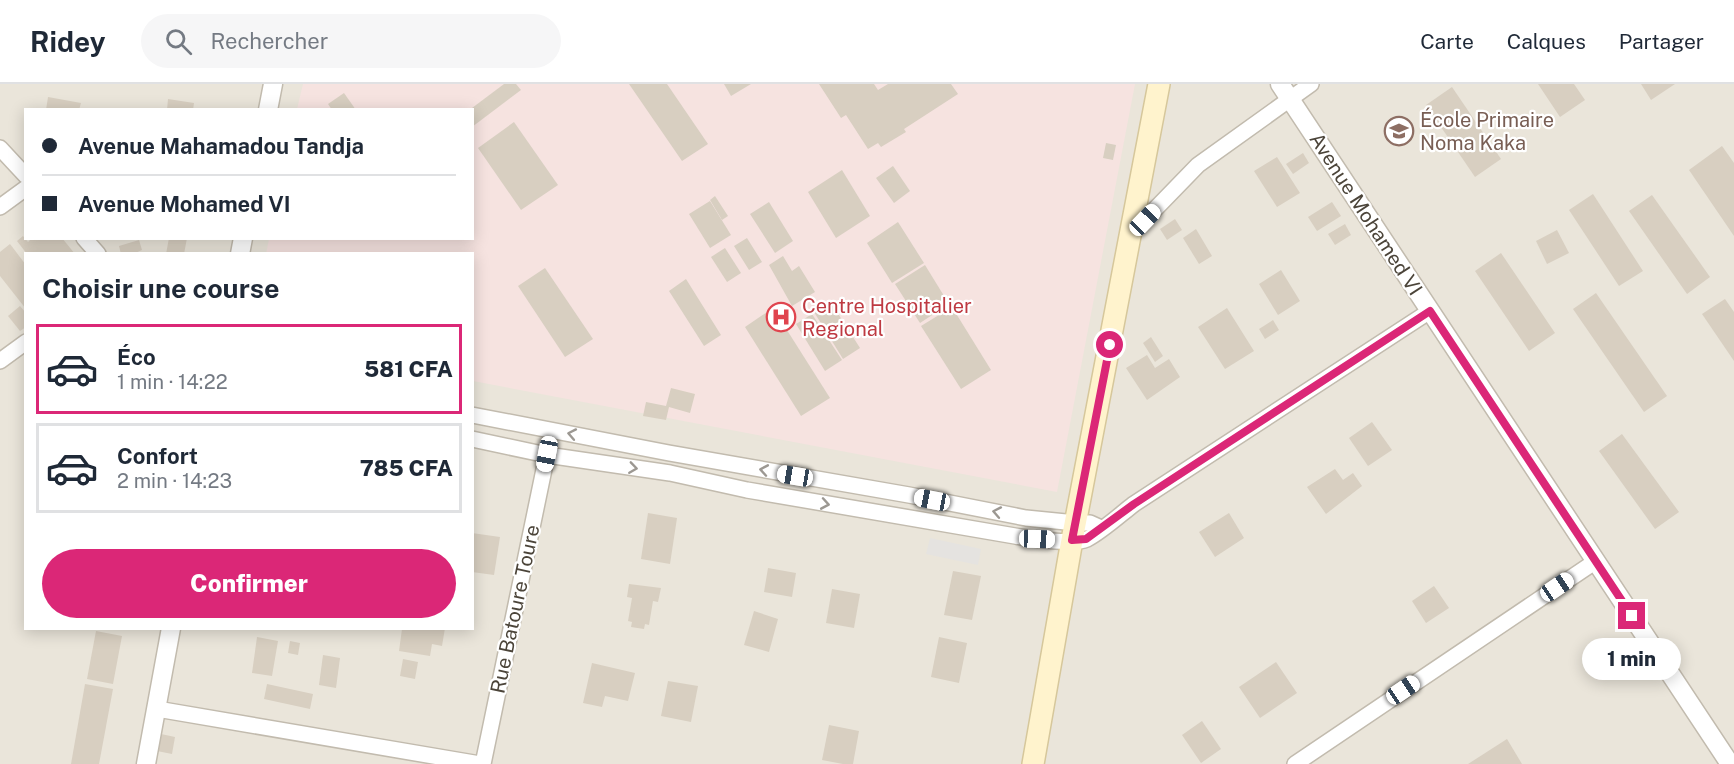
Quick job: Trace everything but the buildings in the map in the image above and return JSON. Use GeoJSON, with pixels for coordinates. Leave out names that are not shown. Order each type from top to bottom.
{"type":"FeatureCollection","features":[{"type":"Feature","properties":{"kind":"main road"},"geometry":{"type":"LineString","coordinates":[[1033,764],[1158,84]]}},
{"type":"Feature","properties":{"kind":"street"},"geometry":{"type":"LineString","coordinates":[[268,108],[273,84]]}},
{"type":"Feature","properties":{"kind":"street"},"geometry":{"type":"LineString","coordinates":[[1131,234],[1198,165],[1285,91],[1311,84]]}},
{"type":"Feature","properties":{"kind":"street","name":"Avenue Mohamed VI"},"geometry":{"type":"LineString","coordinates":[[1285,91],[1730,764]]}},
{"type":"Feature","properties":{"kind":"street"},"geometry":{"type":"LineString","coordinates":[[0,148],[24,174]]}},
{"type":"Feature","properties":{"kind":"street"},"geometry":{"type":"LineString","coordinates":[[0,207],[24,189]]}},
{"type":"Feature","properties":{"kind":"street"},"geometry":{"type":"LineString","coordinates":[[86,240],[96,252]]}},
{"type":"Feature","properties":{"kind":"street"},"geometry":{"type":"LineString","coordinates":[[474,415],[1026,518],[1074,532],[1086,539],[1134,504],[1430,311]]}},
{"type":"Feature","properties":{"kind":"street"},"geometry":{"type":"LineString","coordinates":[[0,361],[24,343]]}},
{"type":"Feature","properties":{"kind":"street"},"geometry":{"type":"LineString","coordinates":[[474,439],[547,454],[670,473],[747,490],[903,518],[1037,539],[1074,532]]}},
{"type":"Feature","properties":{"kind":"street","name":"Rue Batoure Toure"},"geometry":{"type":"LineString","coordinates":[[482,764],[547,454]]}},
{"type":"Feature","properties":{"kind":"street"},"geometry":{"type":"LineString","coordinates":[[903,518],[909,495]]}},
{"type":"Feature","properties":{"kind":"street"},"geometry":{"type":"LineString","coordinates":[[1303,762],[1596,561]]}},
{"type":"Feature","properties":{"kind":"street"},"geometry":{"type":"LineString","coordinates":[[146,764],[171,630]]}},
{"type":"Feature","properties":{"kind":"street"},"geometry":{"type":"LineString","coordinates":[[157,709],[482,764]]}},
{"type":"Feature","properties":{"kind":"shaded area"},"geometry":{"type":"Polygon","coordinates":[[[0,84],[1734,84],[1734,764],[0,764],[0,84]]]}},
{"type":"Feature","properties":{"kind":"shaded area","name":"Centre Hospitalier Regional"},"geometry":{"type":"Polygon","coordinates":[[[303,84],[1135,84],[1057,492],[474,381],[474,252],[266,252],[269,240],[474,240],[474,108],[297,108],[303,84]]]}},
{"type":"Feature","properties":{"kind":"shaded area"},"geometry":{"type":"Polygon","coordinates":[[[930,538],[981,549],[978,565],[926,554],[930,538]]]}},
{"type":"Feature","properties":{"kind":"place","name":"École Primaire Noma Kaka"},"geometry":{"type":"Point","coordinates":[1399,131]}},
{"type":"Feature","properties":{"kind":"place","name":"Centre Hospitalier Regional"},"geometry":{"type":"Point","coordinates":[781,317]}},
{"type":"Feature","properties":{"kind":"route"},"geometry":{"type":"LineString","coordinates":[[1110,345],[1072,540],[1086,539],[1134,504],[1430,311],[1632,616]]}}]}
